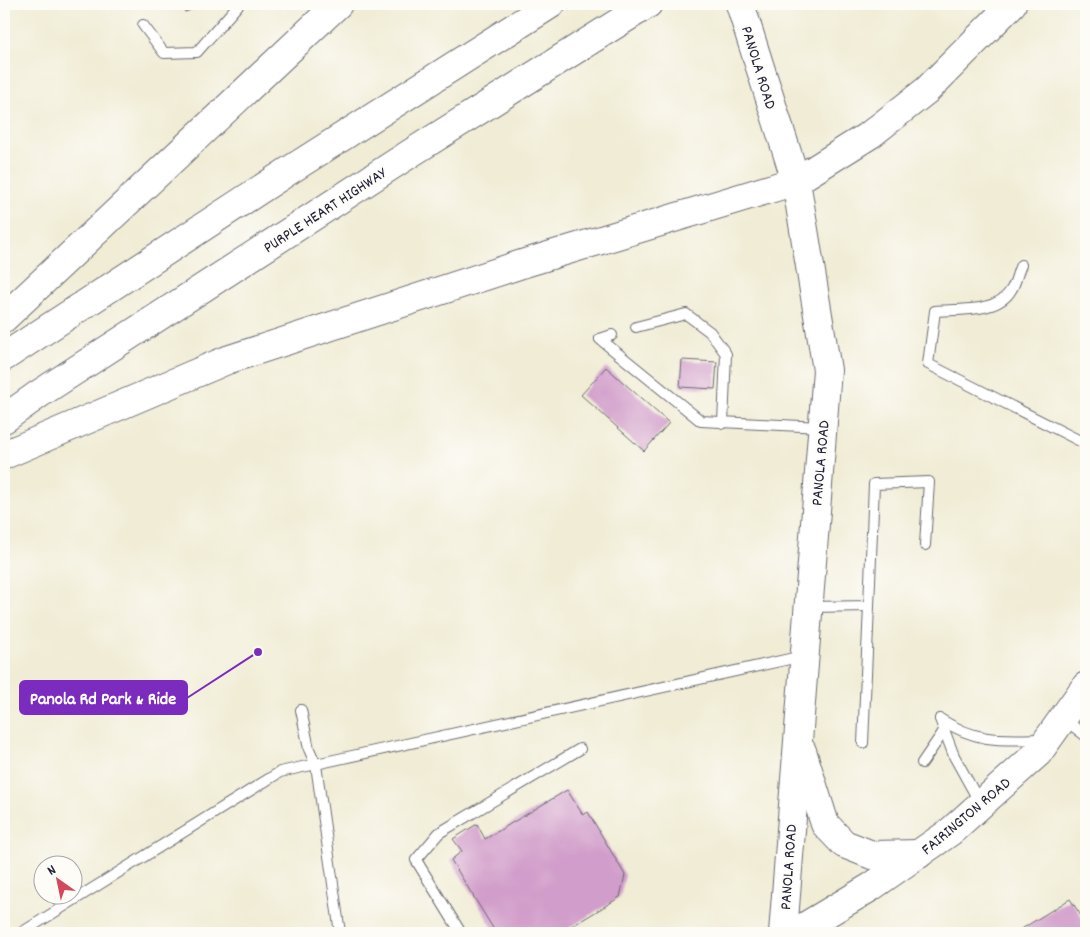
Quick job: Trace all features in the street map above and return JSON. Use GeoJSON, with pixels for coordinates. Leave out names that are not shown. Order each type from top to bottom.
{"type":"FeatureCollection","features":[{"type":"Feature","properties":{"kind":"main road"},"geometry":{"type":"LineString","coordinates":[[4,318],[338,4]]}},
{"type":"Feature","properties":{"kind":"main road"},"geometry":{"type":"LineString","coordinates":[[4,357],[240,202],[551,4]]}},
{"type":"Feature","properties":{"kind":"main road","name":"PURPLE HEART HIGHWAY"},"geometry":{"type":"LineString","coordinates":[[4,419],[39,394],[402,159],[648,4]]}},
{"type":"Feature","properties":{"kind":"main road","name":"PANOLA ROAD"},"geometry":{"type":"LineString","coordinates":[[740,4],[796,181],[827,370],[782,933]]}},
{"type":"Feature","properties":{"kind":"main road"},"geometry":{"type":"LineString","coordinates":[[4,455],[227,360],[525,263],[796,181],[871,134],[927,90],[1012,4]]}},
{"type":"Feature","properties":{"kind":"main road","name":"FAIRINGTON ROAD"},"geometry":{"type":"LineString","coordinates":[[794,933],[871,887],[950,832],[1038,753],[1086,686]]}},
{"type":"Feature","properties":{"kind":"main road"},"geometry":{"type":"LineString","coordinates":[[797,738],[825,824],[844,844],[872,855],[919,854]]}},
{"type":"Feature","properties":{"kind":"lane"},"geometry":{"type":"LineString","coordinates":[[143,24],[164,53],[197,52],[240,4]]}},
{"type":"Feature","properties":{"kind":"lane"},"geometry":{"type":"LineString","coordinates":[[1021,265],[1011,291],[997,302],[984,308],[935,311],[928,364],[1086,444]]}},
{"type":"Feature","properties":{"kind":"lane"},"geometry":{"type":"LineString","coordinates":[[636,327],[686,314],[710,332],[726,354],[723,423]]}},
{"type":"Feature","properties":{"kind":"lane"},"geometry":{"type":"LineString","coordinates":[[612,335],[600,339],[701,421],[822,428]]}},
{"type":"Feature","properties":{"kind":"lane"},"geometry":{"type":"LineString","coordinates":[[863,743],[874,484],[929,482],[925,545]]}},
{"type":"Feature","properties":{"kind":"lane"},"geometry":{"type":"LineString","coordinates":[[807,607],[869,606]]}},
{"type":"Feature","properties":{"kind":"lane"},"geometry":{"type":"LineString","coordinates":[[20,933],[280,772],[803,656]]}},
{"type":"Feature","properties":{"kind":"lane"},"geometry":{"type":"LineString","coordinates":[[301,710],[310,749],[316,764],[340,933]]}},
{"type":"Feature","properties":{"kind":"lane"},"geometry":{"type":"LineString","coordinates":[[981,804],[954,756],[940,719],[960,732],[989,740],[1056,729],[1086,736]]}},
{"type":"Feature","properties":{"kind":"lane"},"geometry":{"type":"LineString","coordinates":[[922,763],[944,731]]}},
{"type":"Feature","properties":{"kind":"lane"},"geometry":{"type":"LineString","coordinates":[[460,933],[416,860],[439,834],[580,749]]}},
{"type":"Feature","properties":{"kind":"building"},"geometry":{"type":"Polygon","coordinates":[[[182,4],[206,4],[185,12],[182,4]]]}},
{"type":"Feature","properties":{"kind":"building"},"geometry":{"type":"Polygon","coordinates":[[[682,360],[717,362],[715,389],[680,387],[682,360]]]}},
{"type":"Feature","properties":{"kind":"building"},"geometry":{"type":"Polygon","coordinates":[[[606,367],[669,423],[644,451],[581,395],[606,367]]]}},
{"type":"Feature","properties":{"kind":"building"},"geometry":{"type":"Polygon","coordinates":[[[567,790],[583,815],[588,812],[625,875],[620,897],[561,933],[553,931],[549,933],[496,933],[451,860],[462,851],[453,839],[477,824],[485,839],[567,790]]]}},
{"type":"Feature","properties":{"kind":"building"},"geometry":{"type":"Polygon","coordinates":[[[1070,899],[1086,923],[1086,933],[1015,933],[1070,899]]]}},
{"type":"Feature","properties":{"kind":"place","name":"Panola Rd Park & Ride"},"geometry":{"type":"Point","coordinates":[258,652]}}]}
